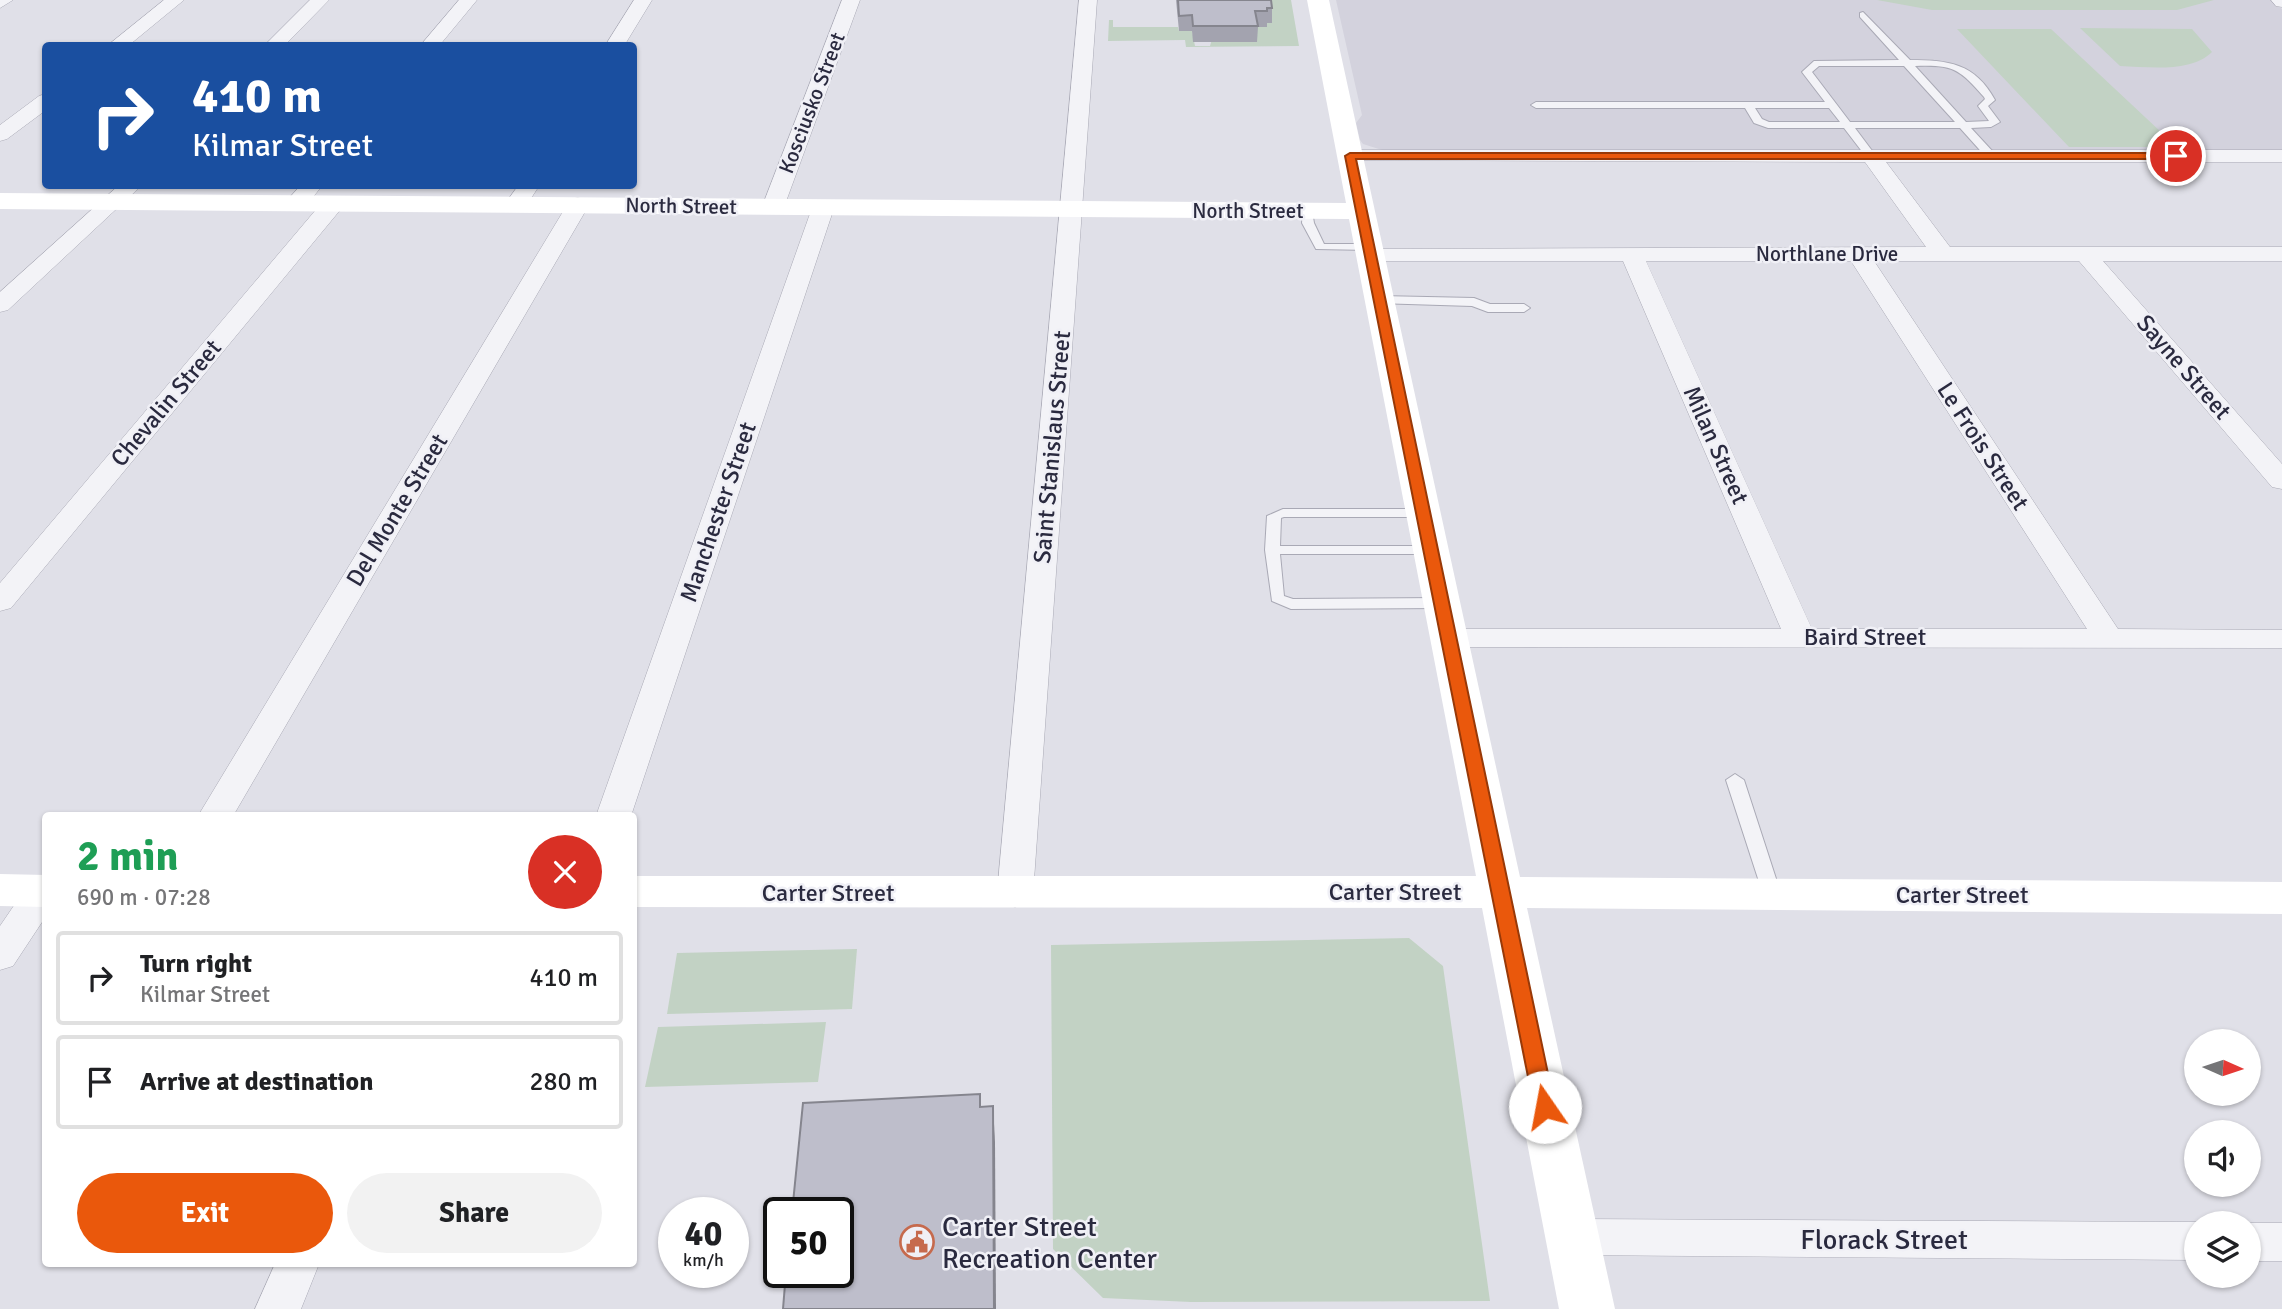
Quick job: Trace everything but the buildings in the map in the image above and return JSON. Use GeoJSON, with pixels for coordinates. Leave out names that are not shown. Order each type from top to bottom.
{"type":"FeatureCollection","features":[{"type":"Feature","properties":{"kind":"main road"},"geometry":{"type":"LineString","coordinates":[[1318,0],[1587,1309]]}},
{"type":"Feature","properties":{"kind":"main road","name":"North Street"},"geometry":{"type":"LineString","coordinates":[[0,201],[121,194],[304,194],[333,204],[522,195],[578,205],[1362,211]]}},
{"type":"Feature","properties":{"kind":"main road"},"geometry":{"type":"LineString","coordinates":[[0,890],[42,891]]}},
{"type":"Feature","properties":{"kind":"main road","name":"Carter Street"},"geometry":{"type":"LineString","coordinates":[[637,892],[1500,892],[2282,898]]}},
{"type":"Feature","properties":{"kind":"street"},"geometry":{"type":"LineString","coordinates":[[0,3],[4,0]]}},
{"type":"Feature","properties":{"kind":"street"},"geometry":{"type":"LineString","coordinates":[[121,42],[174,0]]}},
{"type":"Feature","properties":{"kind":"street"},"geometry":{"type":"LineString","coordinates":[[278,42],[320,0]]}},
{"type":"Feature","properties":{"kind":"street"},"geometry":{"type":"LineString","coordinates":[[432,42],[468,0]]}},
{"type":"Feature","properties":{"kind":"street"},"geometry":{"type":"LineString","coordinates":[[617,42],[643,0]]}},
{"type":"Feature","properties":{"kind":"street","name":"Kosciusko Street"},"geometry":{"type":"LineString","coordinates":[[773,207],[851,0]]}},
{"type":"Feature","properties":{"kind":"street","name":"Saint Stanislaus Street"},"geometry":{"type":"LineString","coordinates":[[1015,894],[1088,0]]}},
{"type":"Feature","properties":{"kind":"street"},"geometry":{"type":"LineString","coordinates":[[0,135],[42,103]]}},
{"type":"Feature","properties":{"kind":"street"},"geometry":{"type":"LineString","coordinates":[[1350,156],[2282,156]]}},
{"type":"Feature","properties":{"kind":"street"},"geometry":{"type":"LineString","coordinates":[[1871,156],[1943,254]]}},
{"type":"Feature","properties":{"kind":"street"},"geometry":{"type":"LineString","coordinates":[[0,305],[121,194]]}},
{"type":"Feature","properties":{"kind":"street","name":"Chevalin Street"},"geometry":{"type":"LineString","coordinates":[[0,602],[333,204]]}},
{"type":"Feature","properties":{"kind":"street","name":"Del Monte Street"},"geometry":{"type":"LineString","coordinates":[[217,812],[578,205]]}},
{"type":"Feature","properties":{"kind":"street","name":"Manchester Street"},"geometry":{"type":"LineString","coordinates":[[614,812],[822,208]]}},
{"type":"Feature","properties":{"kind":"street","name":"Northlane Drive"},"geometry":{"type":"LineString","coordinates":[[1370,251],[1631,254],[2282,254]]}},
{"type":"Feature","properties":{"kind":"street","name":"Milan Street"},"geometry":{"type":"LineString","coordinates":[[1631,254],[1800,636]]}},
{"type":"Feature","properties":{"kind":"street","name":"Le Frois Street"},"geometry":{"type":"LineString","coordinates":[[1858,254],[2108,638]]}},
{"type":"Feature","properties":{"kind":"street","name":"Sayne Street"},"geometry":{"type":"LineString","coordinates":[[2085,254],[2282,481]]}},
{"type":"Feature","properties":{"kind":"street","name":"Baird Street"},"geometry":{"type":"LineString","coordinates":[[1449,638],[1800,636],[2282,639]]}},
{"type":"Feature","properties":{"kind":"street"},"geometry":{"type":"LineString","coordinates":[[0,956],[42,894]]}},
{"type":"Feature","properties":{"kind":"street","name":"Florack Street"},"geometry":{"type":"LineString","coordinates":[[1572,1237],[2184,1241]]}},
{"type":"Feature","properties":{"kind":"street"},"geometry":{"type":"LineString","coordinates":[[2261,1241],[2282,1242]]}},
{"type":"Feature","properties":{"kind":"street"},"geometry":{"type":"LineString","coordinates":[[278,1309],[296,1267]]}},
{"type":"Feature","properties":{"kind":"lane"},"geometry":{"type":"LineString","coordinates":[[1863,15],[1991,156]]}},
{"type":"Feature","properties":{"kind":"lane"},"geometry":{"type":"LineString","coordinates":[[1748,105],[1758,121],[1768,125],[1847,125],[1961,125],[1991,124],[1995,121],[1983,106],[1990,100],[1961,67],[1950,63],[1818,63],[1807,72],[1833,105],[1847,125],[1871,156]]}},
{"type":"Feature","properties":{"kind":"lane"},"geometry":{"type":"LineString","coordinates":[[1536,105],[1833,105]]}},
{"type":"Feature","properties":{"kind":"lane"},"geometry":{"type":"LineString","coordinates":[[1307,211],[1308,223],[1320,247],[1370,251]]}},
{"type":"Feature","properties":{"kind":"lane"},"geometry":{"type":"LineString","coordinates":[[1380,300],[1474,302],[1488,308],[1524,308]]}},
{"type":"Feature","properties":{"kind":"lane"},"geometry":{"type":"LineString","coordinates":[[1423,513],[1277,514],[1272,518],[1277,598],[1284,603],[1442,603]]}},
{"type":"Feature","properties":{"kind":"lane"},"geometry":{"type":"LineString","coordinates":[[1272,550],[1431,551]]}},
{"type":"Feature","properties":{"kind":"lane"},"geometry":{"type":"LineString","coordinates":[[1735,780],[1772,894]]}},
{"type":"Feature","properties":{"kind":"shaded area"},"geometry":{"type":"Polygon","coordinates":[[[1336,0],[2270,0],[2282,9],[2282,153],[1382,150],[1363,144],[1360,140],[1356,123],[1362,115],[1336,0]]]}},
{"type":"Feature","properties":{"kind":"green space"},"geometry":{"type":"Polygon","coordinates":[[[1223,0],[1291,0],[1299,46],[1186,47],[1185,40],[1108,41],[1109,20],[1113,20],[1113,27],[1178,27],[1179,31],[1192,31],[1195,46],[1210,46],[1223,0]]]}},
{"type":"Feature","properties":{"kind":"green space"},"geometry":{"type":"Polygon","coordinates":[[[1877,0],[2214,0],[2177,10],[1932,10],[1877,0]]]}},
{"type":"Feature","properties":{"kind":"green space"},"geometry":{"type":"Polygon","coordinates":[[[2080,28],[2192,29],[2212,52],[2203,59],[2181,66],[2120,66],[2080,28]]]}},
{"type":"Feature","properties":{"kind":"green space"},"geometry":{"type":"Polygon","coordinates":[[[1957,29],[2051,29],[2177,147],[2069,147],[1957,29]]]}},
{"type":"Feature","properties":{"kind":"green space"},"geometry":{"type":"Polygon","coordinates":[[[1409,938],[1443,966],[1490,1301],[1191,1302],[1103,1298],[1053,1249],[1051,945],[1409,938]]]}},
{"type":"Feature","properties":{"kind":"green space"},"geometry":{"type":"Polygon","coordinates":[[[857,949],[852,1009],[667,1014],[677,953],[857,949]]]}},
{"type":"Feature","properties":{"kind":"green space"},"geometry":{"type":"Polygon","coordinates":[[[826,1022],[818,1082],[645,1087],[658,1027],[826,1022]]]}},
{"type":"Feature","properties":{"kind":"place","name":"Carter Street Recreation Center"},"geometry":{"type":"Point","coordinates":[917,1242]}},
{"type":"Feature","properties":{"kind":"route"},"geometry":{"type":"LineString","coordinates":[[1545,1107],[1350,156],[2176,156]]}}]}
